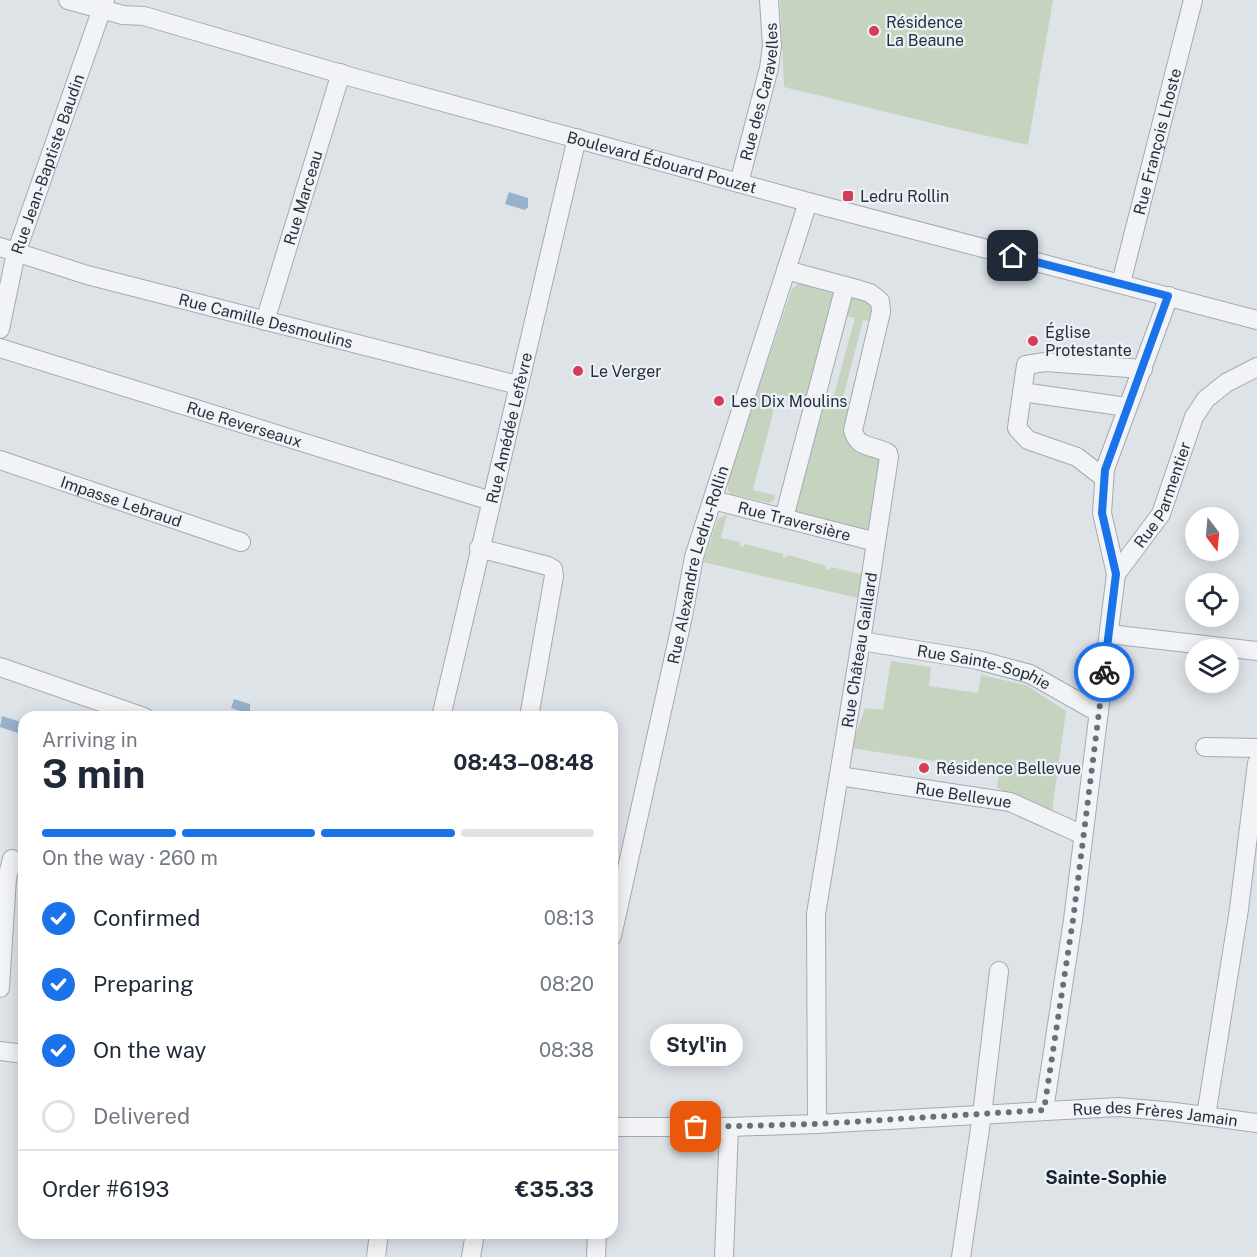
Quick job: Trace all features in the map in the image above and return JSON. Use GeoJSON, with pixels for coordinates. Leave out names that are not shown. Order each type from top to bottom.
{"type":"FeatureCollection","features":[{"type":"Feature","properties":{"kind":"street","name":"Boulevard Édouard Pouzet"},"geometry":{"type":"LineString","coordinates":[[68,0],[103,5],[123,15],[144,16],[340,73],[808,202],[1168,296],[1255,315]]}},
{"type":"Feature","properties":{"kind":"street","name":"Rue des Caravelles"},"geometry":{"type":"LineString","coordinates":[[740,183],[769,68],[772,46],[769,0]]}},
{"type":"Feature","properties":{"kind":"street","name":"Rue François Lhoste"},"geometry":{"type":"LineString","coordinates":[[1121,283],[1193,0]]}},
{"type":"Feature","properties":{"kind":"street","name":"Rue Jean-Baptiste Baudin"},"geometry":{"type":"LineString","coordinates":[[0,329],[8,250],[103,5]]}},
{"type":"Feature","properties":{"kind":"street","name":"Rue Marceau"},"geometry":{"type":"LineString","coordinates":[[265,321],[340,73]]}},
{"type":"Feature","properties":{"kind":"street","name":"Rue Amédée Lefèvre"},"geometry":{"type":"LineString","coordinates":[[442,711],[577,138]]}},
{"type":"Feature","properties":{"kind":"street","name":"Rue Alexandre Ledru-Rollin"},"geometry":{"type":"LineString","coordinates":[[618,909],[694,557],[808,202]]}},
{"type":"Feature","properties":{"kind":"street","name":"Rue Camille Desmoulins"},"geometry":{"type":"LineString","coordinates":[[8,250],[87,275],[518,385]]}},
{"type":"Feature","properties":{"kind":"street","name":"Rue Château Gaillard"},"geometry":{"type":"LineString","coordinates":[[786,270],[870,293],[881,305],[853,430],[854,436],[862,445],[883,450],[888,453],[889,457],[814,928],[817,996],[817,1124]]}},
{"type":"Feature","properties":{"kind":"street"},"geometry":{"type":"LineString","coordinates":[[784,518],[844,286]]}},
{"type":"Feature","properties":{"kind":"street"},"geometry":{"type":"LineString","coordinates":[[1044,1110],[1073,920],[1116,574],[1102,513],[1105,470],[1168,296]]}},
{"type":"Feature","properties":{"kind":"street","name":"Rue Reverseaux"},"geometry":{"type":"LineString","coordinates":[[0,348],[491,501]]}},
{"type":"Feature","properties":{"kind":"street"},"geometry":{"type":"LineString","coordinates":[[1104,477],[1077,457],[1028,440],[1017,428],[1026,365],[1045,362],[1143,369]]}},
{"type":"Feature","properties":{"kind":"street","name":"Rue Parmentier"},"geometry":{"type":"LineString","coordinates":[[1116,574],[1161,514],[1194,417],[1206,399],[1226,383],[1257,367]]}},
{"type":"Feature","properties":{"kind":"street"},"geometry":{"type":"LineString","coordinates":[[1022,392],[1127,407]]}},
{"type":"Feature","properties":{"kind":"street","name":"Impasse Lebraud"},"geometry":{"type":"LineString","coordinates":[[0,460],[241,542]]}},
{"type":"Feature","properties":{"kind":"street","name":"Rue Traversière"},"geometry":{"type":"LineString","coordinates":[[713,500],[876,542]]}},
{"type":"Feature","properties":{"kind":"street"},"geometry":{"type":"LineString","coordinates":[[479,548],[553,569],[554,576],[530,711]]}},
{"type":"Feature","properties":{"kind":"street"},"geometry":{"type":"LineString","coordinates":[[1109,634],[1257,651]]}},
{"type":"Feature","properties":{"kind":"street","name":"Rue Sainte-Sophie"},"geometry":{"type":"LineString","coordinates":[[861,641],[978,660],[1030,674],[1099,713]]}},
{"type":"Feature","properties":{"kind":"street"},"geometry":{"type":"LineString","coordinates":[[0,667],[127,711]]}},
{"type":"Feature","properties":{"kind":"street"},"geometry":{"type":"LineString","coordinates":[[1204,747],[1257,748]]}},
{"type":"Feature","properties":{"kind":"street"},"geometry":{"type":"LineString","coordinates":[[1206,1116],[1239,909],[1257,763]]}},
{"type":"Feature","properties":{"kind":"street","name":"Rue Bellevue"},"geometry":{"type":"LineString","coordinates":[[839,776],[1010,802],[1083,835]]}},
{"type":"Feature","properties":{"kind":"street"},"geometry":{"type":"LineString","coordinates":[[0,988],[7,878],[12,859]]}},
{"type":"Feature","properties":{"kind":"street"},"geometry":{"type":"LineString","coordinates":[[961,1257],[982,1115],[999,971]]}},
{"type":"Feature","properties":{"kind":"street"},"geometry":{"type":"LineString","coordinates":[[0,1051],[18,1053]]}},
{"type":"Feature","properties":{"kind":"street","name":"Rue des Frères Jamain"},"geometry":{"type":"LineString","coordinates":[[618,1127],[817,1124],[1118,1107],[1257,1123]]}},
{"type":"Feature","properties":{"kind":"street"},"geometry":{"type":"LineString","coordinates":[[724,1257],[729,1127]]}},
{"type":"Feature","properties":{"kind":"street"},"geometry":{"type":"LineString","coordinates":[[376,1257],[378,1239]]}},
{"type":"Feature","properties":{"kind":"street"},"geometry":{"type":"LineString","coordinates":[[471,1257],[474,1239]]}},
{"type":"Feature","properties":{"kind":"street"},"geometry":{"type":"LineString","coordinates":[[596,1257],[597,1239]]}},
{"type":"Feature","properties":{"kind":"green space"},"geometry":{"type":"Polygon","coordinates":[[[780,0],[1053,0],[1028,145],[784,87],[780,0]]]}},
{"type":"Feature","properties":{"kind":"green space"},"geometry":{"type":"Polygon","coordinates":[[[799,283],[829,290],[835,297],[807,402],[778,394],[753,490],[775,495],[774,500],[769,503],[731,494],[727,481],[792,289],[799,283]]]}},
{"type":"Feature","properties":{"kind":"green space"},"geometry":{"type":"Polygon","coordinates":[[[853,297],[874,302],[874,322],[863,320],[843,398],[851,404],[848,431],[881,462],[871,527],[866,532],[797,514],[795,511],[823,397],[834,395],[855,318],[845,315],[849,301],[853,297]]]}},
{"type":"Feature","properties":{"kind":"green space"},"geometry":{"type":"Polygon","coordinates":[[[727,514],[721,538],[740,542],[739,545],[744,547],[745,544],[783,554],[783,557],[787,558],[788,555],[826,566],[826,569],[830,570],[831,567],[862,574],[858,598],[703,562],[718,519],[727,514]]]}},
{"type":"Feature","properties":{"kind":"green space"},"geometry":{"type":"Polygon","coordinates":[[[891,661],[931,667],[929,686],[978,693],[981,675],[1026,685],[1066,711],[1052,811],[997,788],[999,771],[851,748],[865,708],[883,710],[891,661]]]}},
{"type":"Feature","properties":{"kind":"water"},"geometry":{"type":"Polygon","coordinates":[[[509,192],[528,198],[528,207],[525,210],[505,204],[509,192]]]}},
{"type":"Feature","properties":{"kind":"water"},"geometry":{"type":"Polygon","coordinates":[[[234,699],[250,704],[250,711],[231,708],[234,699]]]}},
{"type":"Feature","properties":{"kind":"water"},"geometry":{"type":"Polygon","coordinates":[[[2,716],[18,721],[18,733],[0,727],[2,716]]]}},
{"type":"Feature","properties":{"kind":"way so far"},"geometry":{"type":"LineString","coordinates":[[696,1127],[817,1124],[1044,1110],[1073,920],[1104,672]]}},
{"type":"Feature","properties":{"kind":"place","name":"Résidence La Beaune"},"geometry":{"type":"Point","coordinates":[874,31]}},
{"type":"Feature","properties":{"kind":"place","name":"Ledru Rollin"},"geometry":{"type":"Point","coordinates":[848,196]}},
{"type":"Feature","properties":{"kind":"place","name":"Église Protestante"},"geometry":{"type":"Point","coordinates":[1033,341]}},
{"type":"Feature","properties":{"kind":"place","name":"Le Verger"},"geometry":{"type":"Point","coordinates":[578,371]}},
{"type":"Feature","properties":{"kind":"place","name":"Les Dix Moulins"},"geometry":{"type":"Point","coordinates":[719,401]}},
{"type":"Feature","properties":{"kind":"place","name":"Résidence Bellevue"},"geometry":{"type":"Point","coordinates":[924,768]}},
{"type":"Feature","properties":{"kind":"place","name":"Styl'in"},"geometry":{"type":"Point","coordinates":[696,1127]}},
{"type":"Feature","properties":{"kind":"district","name":"Sainte-Sophie"},"geometry":{"type":"Point","coordinates":[1106,1178]}},
{"type":"Feature","properties":{"kind":"route"},"geometry":{"type":"LineString","coordinates":[[1013,256],[1168,296],[1105,470],[1102,513],[1116,574],[1104,672]]}}]}
